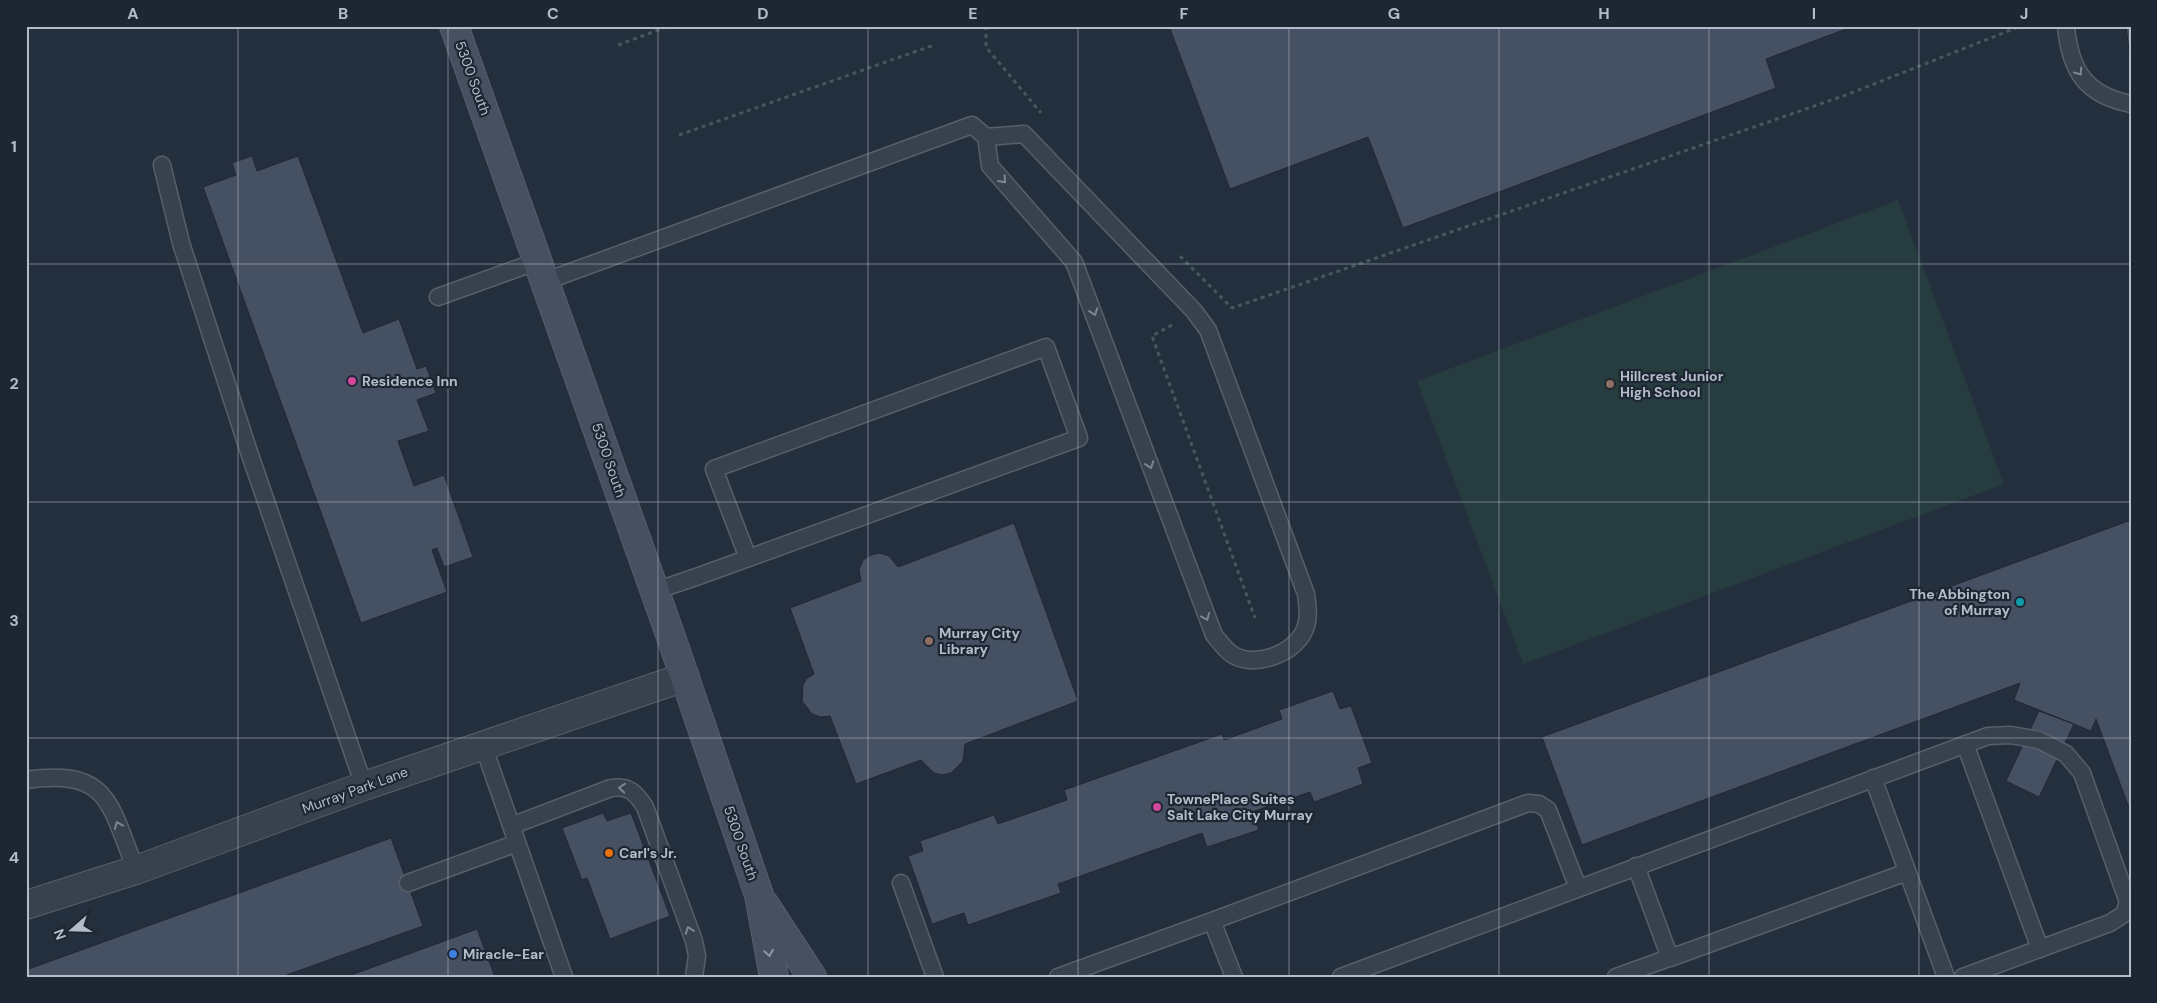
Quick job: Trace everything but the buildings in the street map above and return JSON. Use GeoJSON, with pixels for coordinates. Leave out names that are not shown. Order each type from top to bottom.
{"type":"FeatureCollection","features":[{"type":"Feature","properties":{"kind":"main road","name":"5300 South"},"geometry":{"type":"LineString","coordinates":[[454,26],[685,676],[759,895],[774,977]]}},
{"type":"Feature","properties":{"kind":"main road","name":"5300 South"},"geometry":{"type":"LineString","coordinates":[[759,895],[812,977]]}},
{"type":"Feature","properties":{"kind":"street","name":"Murray Park Lane"},"geometry":{"type":"LineString","coordinates":[[26,905],[136,870],[364,786],[685,676]]}},
{"type":"Feature","properties":{"kind":"lane"},"geometry":{"type":"LineString","coordinates":[[2066,26],[2070,58],[2090,86],[2118,102],[2131,104]]}},
{"type":"Feature","properties":{"kind":"lane"},"geometry":{"type":"LineString","coordinates":[[438,297],[542,271],[972,125],[986,137],[990,166],[1074,262],[1214,635],[1232,654],[1250,661],[1270,658],[1287,649],[1302,635],[1309,614],[1306,594],[1208,330],[1194,311],[1024,134],[986,137]]}},
{"type":"Feature","properties":{"kind":"lane"},"geometry":{"type":"LineString","coordinates":[[162,165],[181,243],[246,442],[364,786]]}},
{"type":"Feature","properties":{"kind":"lane"},"geometry":{"type":"LineString","coordinates":[[655,591],[748,558],[1080,438],[1046,347],[714,469],[748,558]]}},
{"type":"Feature","properties":{"kind":"lane"},"geometry":{"type":"LineString","coordinates":[[1341,977],[1988,736],[2011,735],[2039,740],[2066,754],[2082,772],[2128,902],[2124,914],[2110,923],[1963,977]]}},
{"type":"Feature","properties":{"kind":"lane"},"geometry":{"type":"LineString","coordinates":[[1966,744],[2040,949]]}},
{"type":"Feature","properties":{"kind":"lane"},"geometry":{"type":"LineString","coordinates":[[483,745],[564,977]]}},
{"type":"Feature","properties":{"kind":"lane"},"geometry":{"type":"LineString","coordinates":[[26,780],[72,778],[93,785],[109,804],[136,870]]}},
{"type":"Feature","properties":{"kind":"lane"},"geometry":{"type":"LineString","coordinates":[[1873,778],[1946,977]]}},
{"type":"Feature","properties":{"kind":"lane"},"geometry":{"type":"LineString","coordinates":[[511,826],[612,788],[621,786],[638,795],[645,808],[694,941],[697,956],[694,977]]}},
{"type":"Feature","properties":{"kind":"lane"},"geometry":{"type":"LineString","coordinates":[[1058,977],[1528,802],[1538,804],[1548,810],[1578,888]]}},
{"type":"Feature","properties":{"kind":"lane"},"geometry":{"type":"LineString","coordinates":[[408,883],[517,843]]}},
{"type":"Feature","properties":{"kind":"lane"},"geometry":{"type":"LineString","coordinates":[[1636,866],[1670,958]]}},
{"type":"Feature","properties":{"kind":"lane"},"geometry":{"type":"LineString","coordinates":[[1616,977],[1907,872]]}},
{"type":"Feature","properties":{"kind":"lane"},"geometry":{"type":"LineString","coordinates":[[901,883],[935,977]]}},
{"type":"Feature","properties":{"kind":"lane"},"geometry":{"type":"LineString","coordinates":[[1212,921],[1234,977]]}},
{"type":"Feature","properties":{"kind":"path"},"geometry":{"type":"LineString","coordinates":[[618,45],[669,26]]}},
{"type":"Feature","properties":{"kind":"path"},"geometry":{"type":"LineString","coordinates":[[986,26],[986,47],[1043,115]]}},
{"type":"Feature","properties":{"kind":"path"},"geometry":{"type":"LineString","coordinates":[[1174,250],[1232,308],[1846,95],[2021,26]]}},
{"type":"Feature","properties":{"kind":"path"},"geometry":{"type":"LineString","coordinates":[[679,135],[934,45]]}},
{"type":"Feature","properties":{"kind":"path"},"geometry":{"type":"LineString","coordinates":[[1176,322],[1152,336],[1255,618]]}},
{"type":"Feature","properties":{"kind":"green space"},"geometry":{"type":"Polygon","coordinates":[[[1898,200],[2004,484],[1523,664],[1417,381],[1898,200]]]}},
{"type":"Feature","properties":{"kind":"place","name":"Residence Inn"},"geometry":{"type":"Point","coordinates":[352,381]}},
{"type":"Feature","properties":{"kind":"place","name":"Hillcrest Junior High School"},"geometry":{"type":"Point","coordinates":[1610,384]}},
{"type":"Feature","properties":{"kind":"place","name":"The Abbington of Murray"},"geometry":{"type":"Point","coordinates":[2020,602]}},
{"type":"Feature","properties":{"kind":"place","name":"Murray City Library"},"geometry":{"type":"Point","coordinates":[929,641]}},
{"type":"Feature","properties":{"kind":"place","name":"TownePlace Suites Salt Lake City Murray"},"geometry":{"type":"Point","coordinates":[1157,807]}},
{"type":"Feature","properties":{"kind":"place","name":"Carl's Jr."},"geometry":{"type":"Point","coordinates":[609,853]}},
{"type":"Feature","properties":{"kind":"place","name":"Miracle-Ear"},"geometry":{"type":"Point","coordinates":[453,954]}}]}
